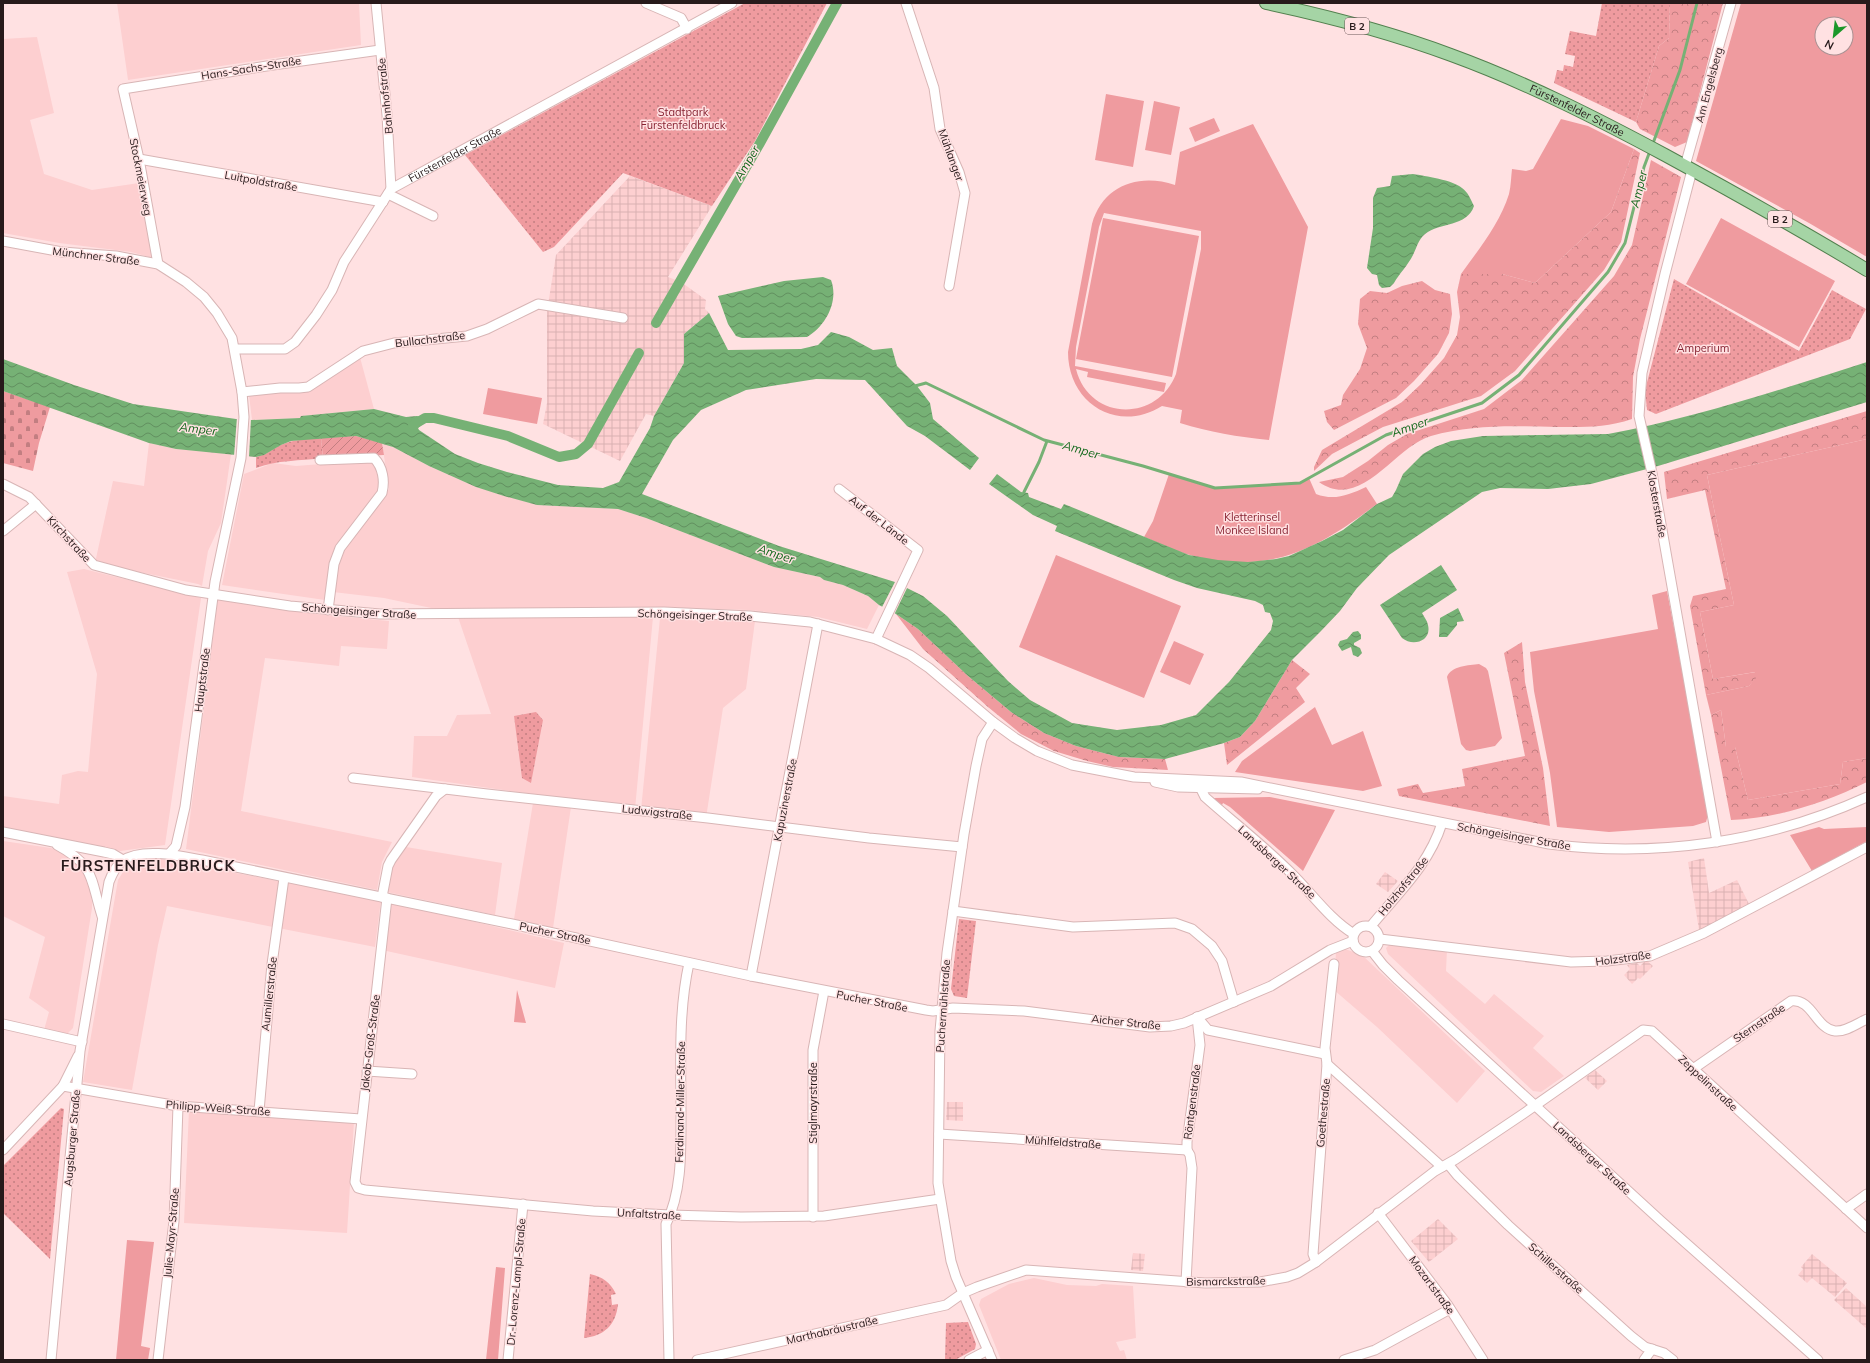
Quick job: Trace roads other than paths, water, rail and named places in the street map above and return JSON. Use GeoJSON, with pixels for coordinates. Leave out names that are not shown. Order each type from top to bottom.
{"type":"FeatureCollection","features":[{"type":"Feature","properties":{"kind":"main road","name":"Fürstenfelder Straße"},"geometry":{"type":"LineString","coordinates":[[1266,3],[1324,16],[1450,54],[1562,102],[1688,168],[1809,235],[1867,270]]}},
{"type":"Feature","properties":{"kind":"street","name":"Bahnhofstraße"},"geometry":{"type":"LineString","coordinates":[[376,3],[387,115],[387,195]]}},
{"type":"Feature","properties":{"kind":"street"},"geometry":{"type":"LineString","coordinates":[[646,3],[681,18],[686,28]]}},
{"type":"Feature","properties":{"kind":"street","name":"Fürstenfelder Straße"},"geometry":{"type":"LineString","coordinates":[[235,349],[285,349],[296,342],[332,290],[344,262],[387,195],[486,138],[732,3]]}},
{"type":"Feature","properties":{"kind":"street","name":"Mühlanger"},"geometry":{"type":"LineString","coordinates":[[906,3],[934,88],[944,139],[959,172],[965,193],[949,286]]}},
{"type":"Feature","properties":{"kind":"street","name":"Am Engelsberg"},"geometry":{"type":"LineString","coordinates":[[1688,168],[1731,3]]}},
{"type":"Feature","properties":{"kind":"street","name":"Hans-Sachs-Straße"},"geometry":{"type":"LineString","coordinates":[[123,89],[380,50]]}},
{"type":"Feature","properties":{"kind":"street","name":"Stockmeierweg"},"geometry":{"type":"LineString","coordinates":[[123,89],[139,159],[158,264]]}},
{"type":"Feature","properties":{"kind":"street","name":"Luitpoldstraße"},"geometry":{"type":"LineString","coordinates":[[139,159],[387,195],[433,216]]}},
{"type":"Feature","properties":{"kind":"street","name":"Klosterstraße"},"geometry":{"type":"LineString","coordinates":[[1688,168],[1642,373],[1639,416],[1651,468],[1717,842]]}},
{"type":"Feature","properties":{"kind":"street","name":"Münchner Straße"},"geometry":{"type":"LineString","coordinates":[[3,241],[62,252],[116,256],[158,264],[186,282],[204,297],[217,313],[228,330],[235,349],[242,392]]}},
{"type":"Feature","properties":{"kind":"street","name":"Bullachstraße"},"geometry":{"type":"LineString","coordinates":[[242,392],[308,387],[363,351],[394,344],[466,336],[487,329],[538,304],[623,318]]}},
{"type":"Feature","properties":{"kind":"street","name":"Hauptstraße"},"geometry":{"type":"LineString","coordinates":[[169,854],[176,846],[185,807],[214,594],[241,458],[244,417],[242,392]]}},
{"type":"Feature","properties":{"kind":"street"},"geometry":{"type":"LineString","coordinates":[[320,460],[374,458],[380,464],[384,485],[382,493],[340,548],[334,564],[328,610]]}},
{"type":"Feature","properties":{"kind":"street","name":"Kirchstraße"},"geometry":{"type":"LineString","coordinates":[[3,484],[29,497],[94,565],[186,590],[214,594]]}},
{"type":"Feature","properties":{"kind":"street","name":"Auf der Lände"},"geometry":{"type":"LineString","coordinates":[[839,489],[918,550],[885,616],[876,639]]}},
{"type":"Feature","properties":{"kind":"street"},"geometry":{"type":"LineString","coordinates":[[3,531],[36,504]]}},
{"type":"Feature","properties":{"kind":"street","name":"Schöngeisinger Straße"},"geometry":{"type":"LineString","coordinates":[[214,594],[328,610],[412,615],[670,612],[784,618],[818,624],[876,639],[910,655],[921,662],[993,722],[1015,738],[1048,757],[1084,768],[1178,787],[1201,789],[1278,789]]}},
{"type":"Feature","properties":{"kind":"street","name":"Kapuzinerstraße"},"geometry":{"type":"LineString","coordinates":[[751,976],[818,624]]}},
{"type":"Feature","properties":{"kind":"street","name":"Puchermühlstraße"},"geometry":{"type":"LineString","coordinates":[[992,1360],[951,1261],[938,1183],[938,1134],[941,1010],[947,953],[962,847],[982,739],[993,722]]}},
{"type":"Feature","properties":{"kind":"street","name":"Schöngeisinger Straße"},"geometry":{"type":"LineString","coordinates":[[1134,777],[1241,782],[1549,844],[1579,848],[1637,850],[1717,842],[1782,828],[1825,814],[1867,797]]}},
{"type":"Feature","properties":{"kind":"street","name":"Ludwigstraße"},"geometry":{"type":"LineString","coordinates":[[353,778],[962,847]]}},
{"type":"Feature","properties":{"kind":"street","name":"Jakob-Groß-Straße"},"geometry":{"type":"LineString","coordinates":[[358,1188],[355,1182],[388,866],[436,796],[445,788]]}},
{"type":"Feature","properties":{"kind":"street","name":"Landsberger Straße"},"geometry":{"type":"LineString","coordinates":[[1201,789],[1205,797],[1256,840],[1291,873],[1354,938]]}},
{"type":"Feature","properties":{"kind":"street","name":"Holzhofstraße"},"geometry":{"type":"LineString","coordinates":[[1371,926],[1424,864],[1435,843],[1442,823]]}},
{"type":"Feature","properties":{"kind":"street"},"geometry":{"type":"LineString","coordinates":[[3,832],[109,853],[124,860],[140,855],[169,854]]}},
{"type":"Feature","properties":{"kind":"street","name":"Augsburger Straße"},"geometry":{"type":"LineString","coordinates":[[49,840],[76,856],[88,869],[94,882],[96,898],[103,918]]}},
{"type":"Feature","properties":{"kind":"street","name":"Holzstraße"},"geometry":{"type":"LineString","coordinates":[[1380,939],[1571,962],[1607,961],[1650,956],[1704,933],[1867,847]]}},
{"type":"Feature","properties":{"kind":"street","name":"Pucher Straße"},"geometry":{"type":"LineString","coordinates":[[169,854],[824,991],[926,1010],[941,1010]]}},
{"type":"Feature","properties":{"kind":"street","name":"Augsburger Straße"},"geometry":{"type":"LineString","coordinates":[[51,1360],[81,1046],[109,882],[117,866],[124,860]]}},
{"type":"Feature","properties":{"kind":"street","name":"Aumillerstraße"},"geometry":{"type":"LineString","coordinates":[[259,1111],[272,964],[284,878]]}},
{"type":"Feature","properties":{"kind":"street"},"geometry":{"type":"LineString","coordinates":[[953,911],[1073,927],[1175,923],[1192,929],[1212,946],[1222,962],[1234,1002]]}},
{"type":"Feature","properties":{"kind":"street"},"geometry":{"type":"LineString","coordinates":[[1371,926],[1377,930],[1380,939],[1378,946],[1372,951],[1368,952],[1360,950],[1354,938],[1360,927],[1371,926]]}},
{"type":"Feature","properties":{"kind":"street","name":"Aicher Straße"},"geometry":{"type":"LineString","coordinates":[[941,1010],[953,1008],[977,1008],[1044,1012],[1155,1028],[1171,1026],[1197,1017],[1271,986],[1330,950],[1354,938]]}},
{"type":"Feature","properties":{"kind":"street","name":"Landsberger Straße"},"geometry":{"type":"LineString","coordinates":[[1372,951],[1391,973],[1662,1221],[1818,1360]]}},
{"type":"Feature","properties":{"kind":"street","name":"Ferdinand-Miller-Straße"},"geometry":{"type":"LineString","coordinates":[[669,1360],[666,1224],[674,1206],[679,1167],[681,1134],[682,1004],[689,963]]}},
{"type":"Feature","properties":{"kind":"street","name":"Goethestraße"},"geometry":{"type":"LineString","coordinates":[[1316,1262],[1313,1254],[1327,1064],[1325,1054],[1334,964]]}},
{"type":"Feature","properties":{"kind":"street","name":"Stiglmayrstraße"},"geometry":{"type":"LineString","coordinates":[[813,1217],[814,1044],[824,991]]}},
{"type":"Feature","properties":{"kind":"street","name":"Sternstraße"},"geometry":{"type":"LineString","coordinates":[[1693,1069],[1791,1001],[1798,1000],[1805,1004],[1827,1028],[1834,1031],[1847,1029],[1867,1019]]}},
{"type":"Feature","properties":{"kind":"street"},"geometry":{"type":"LineString","coordinates":[[1197,1017],[1208,1030],[1325,1054]]}},
{"type":"Feature","properties":{"kind":"street","name":"Röntgenstraße"},"geometry":{"type":"LineString","coordinates":[[1186,1282],[1192,1168],[1190,1154],[1186,1150],[1200,1045],[1197,1017]]}},
{"type":"Feature","properties":{"kind":"street"},"geometry":{"type":"LineString","coordinates":[[3,1024],[81,1046],[63,1086],[3,1150]]}},
{"type":"Feature","properties":{"kind":"street","name":"Zeppelinstraße"},"geometry":{"type":"LineString","coordinates":[[1535,1105],[1643,1030],[1652,1031],[1867,1228]]}},
{"type":"Feature","properties":{"kind":"street","name":"Schillerstraße"},"geometry":{"type":"LineString","coordinates":[[1327,1064],[1457,1175],[1512,1228],[1631,1336],[1645,1347],[1664,1353],[1673,1360]]}},
{"type":"Feature","properties":{"kind":"street"},"geometry":{"type":"LineString","coordinates":[[367,1071],[412,1074]]}},
{"type":"Feature","properties":{"kind":"street","name":"Philipp-Weiß-Straße"},"geometry":{"type":"LineString","coordinates":[[63,1086],[178,1106],[361,1119]]}},
{"type":"Feature","properties":{"kind":"street","name":"Bismarckstraße"},"geometry":{"type":"LineString","coordinates":[[963,1293],[1002,1277],[1026,1270],[1186,1282],[1268,1281],[1293,1275],[1316,1262],[1378,1213],[1445,1165],[1535,1105]]}},
{"type":"Feature","properties":{"kind":"street","name":"Julie-Mayr-Straße"},"geometry":{"type":"LineString","coordinates":[[158,1360],[174,1222],[178,1106]]}},
{"type":"Feature","properties":{"kind":"street","name":"Mühlfeldstraße"},"geometry":{"type":"LineString","coordinates":[[938,1134],[1186,1150]]}},
{"type":"Feature","properties":{"kind":"street","name":"Unfaltstraße"},"geometry":{"type":"LineString","coordinates":[[358,1188],[365,1190],[586,1210],[670,1216],[813,1217],[940,1199]]}},
{"type":"Feature","properties":{"kind":"street"},"geometry":{"type":"LineString","coordinates":[[1846,1209],[1867,1194]]}},
{"type":"Feature","properties":{"kind":"street","name":"Dr.-Lorenz-Lampl-Straße"},"geometry":{"type":"LineString","coordinates":[[508,1360],[522,1204]]}},
{"type":"Feature","properties":{"kind":"street","name":"Mozartstraße"},"geometry":{"type":"LineString","coordinates":[[1378,1213],[1450,1309],[1483,1360]]}},
{"type":"Feature","properties":{"kind":"street","name":"Marthabräustraße"},"geometry":{"type":"LineString","coordinates":[[697,1360],[946,1305],[963,1293]]}},
{"type":"Feature","properties":{"kind":"street"},"geometry":{"type":"LineString","coordinates":[[1344,1360],[1375,1350],[1450,1309]]}},
{"type":"Feature","properties":{"kind":"street"},"geometry":{"type":"LineString","coordinates":[[1644,1360],[1652,1349]]}},
{"type":"Feature","properties":{"kind":"street"},"geometry":{"type":"LineString","coordinates":[[969,1360],[988,1350]]}},
{"type":"Feature","properties":{"kind":"water"},"geometry":{"type":"Polygon","coordinates":[[[1413,174],[1439,179],[1458,185],[1466,192],[1474,206],[1466,218],[1431,230],[1425,234],[1419,241],[1411,259],[1394,283],[1390,287],[1382,288],[1379,285],[1377,275],[1372,274],[1367,268],[1373,228],[1373,198],[1377,188],[1390,186],[1392,176],[1413,174]]]}},
{"type":"Feature","properties":{"kind":"water"},"geometry":{"type":"Polygon","coordinates":[[[823,277],[831,280],[833,288],[832,304],[825,320],[807,337],[742,338],[736,336],[728,324],[718,296],[784,281],[823,277]]]}},
{"type":"Feature","properties":{"kind":"water"},"geometry":{"type":"Polygon","coordinates":[[[709,313],[728,350],[801,349],[818,345],[831,332],[849,337],[873,350],[892,348],[897,366],[917,386],[930,403],[933,419],[979,458],[970,470],[925,436],[907,426],[865,380],[816,379],[746,390],[701,410],[673,440],[642,494],[779,546],[895,582],[923,596],[947,616],[1008,681],[1030,700],[1072,723],[1117,730],[1161,725],[1196,715],[1229,682],[1271,630],[1273,621],[1270,613],[1265,612],[1263,605],[1255,601],[1197,588],[1174,580],[1055,531],[1057,526],[1033,515],[989,484],[997,474],[1021,492],[1028,493],[1029,497],[1061,509],[1064,504],[1189,555],[1218,560],[1248,562],[1289,556],[1343,530],[1377,504],[1392,497],[1403,474],[1423,454],[1435,447],[1451,441],[1483,436],[1608,434],[1674,420],[1867,362],[1867,402],[1658,466],[1591,484],[1548,489],[1500,488],[1482,492],[1389,555],[1357,588],[1340,611],[1292,660],[1255,721],[1240,737],[1224,743],[1165,759],[1119,757],[1076,746],[1044,733],[1011,712],[968,676],[918,629],[896,614],[879,605],[868,596],[843,585],[824,580],[820,577],[774,567],[646,518],[618,509],[537,505],[504,496],[476,487],[429,466],[393,447],[356,436],[291,441],[264,455],[256,457],[176,449],[149,443],[3,391],[3,359],[74,385],[133,404],[236,419],[252,420],[300,418],[301,416],[374,409],[406,417],[417,416],[425,418],[424,423],[418,428],[419,430],[455,454],[478,463],[558,485],[603,488],[619,482],[650,428],[654,416],[684,363],[684,334],[709,313]]]}},
{"type":"Feature","properties":{"kind":"water"},"geometry":{"type":"Polygon","coordinates":[[[1441,565],[1457,590],[1422,613],[1428,625],[1427,635],[1424,639],[1416,642],[1406,641],[1402,638],[1380,605],[1441,565]]]}},
{"type":"Feature","properties":{"kind":"water"},"geometry":{"type":"Polygon","coordinates":[[[1458,608],[1464,621],[1457,622],[1457,625],[1447,637],[1439,637],[1440,618],[1458,608]]]}},
{"type":"Feature","properties":{"kind":"water"},"geometry":{"type":"Polygon","coordinates":[[[1358,631],[1361,635],[1361,639],[1354,643],[1354,645],[1360,648],[1362,653],[1358,657],[1353,655],[1351,647],[1342,651],[1338,645],[1340,641],[1347,639],[1353,632],[1358,631]]]}},
{"type":"Feature","properties":{"kind":"waterway","name":"Amper"},"geometry":{"type":"LineString","coordinates":[[656,323],[760,143],[837,3]]}},
{"type":"Feature","properties":{"kind":"waterway","name":"Amper"},"geometry":{"type":"LineString","coordinates":[[1652,146],[1680,70],[1697,3]]}},
{"type":"Feature","properties":{"kind":"waterway","name":"Amper"},"geometry":{"type":"LineString","coordinates":[[915,386],[926,383],[1044,440],[1143,466],[1215,488],[1300,483],[1386,435],[1482,403],[1519,375],[1608,272],[1625,243],[1644,167],[1650,151]]}},
{"type":"Feature","properties":{"kind":"waterway","name":"Amper"},"geometry":{"type":"LineString","coordinates":[[413,425],[425,418],[434,418],[508,436],[559,457],[576,454],[588,444],[639,353]]}},
{"type":"Feature","properties":{"kind":"waterway"},"geometry":{"type":"LineString","coordinates":[[1024,492],[1039,462],[1047,441]]}},
{"type":"Feature","properties":{"kind":"district","name":"FÜRSTENFELDBRUCK"},"geometry":{"type":"Point","coordinates":[148,866]}},
{"type":"Feature","properties":{"kind":"park label","name":"Stadtpark Fürstenfeldbruck"},"geometry":{"type":"Point","coordinates":[683,118]}},
{"type":"Feature","properties":{"kind":"park label","name":"Amperium"},"geometry":{"type":"Point","coordinates":[1703,348]}},
{"type":"Feature","properties":{"kind":"park label","name":"Kletterinsel Monkee Island"},"geometry":{"type":"Point","coordinates":[1252,523]}}]}
